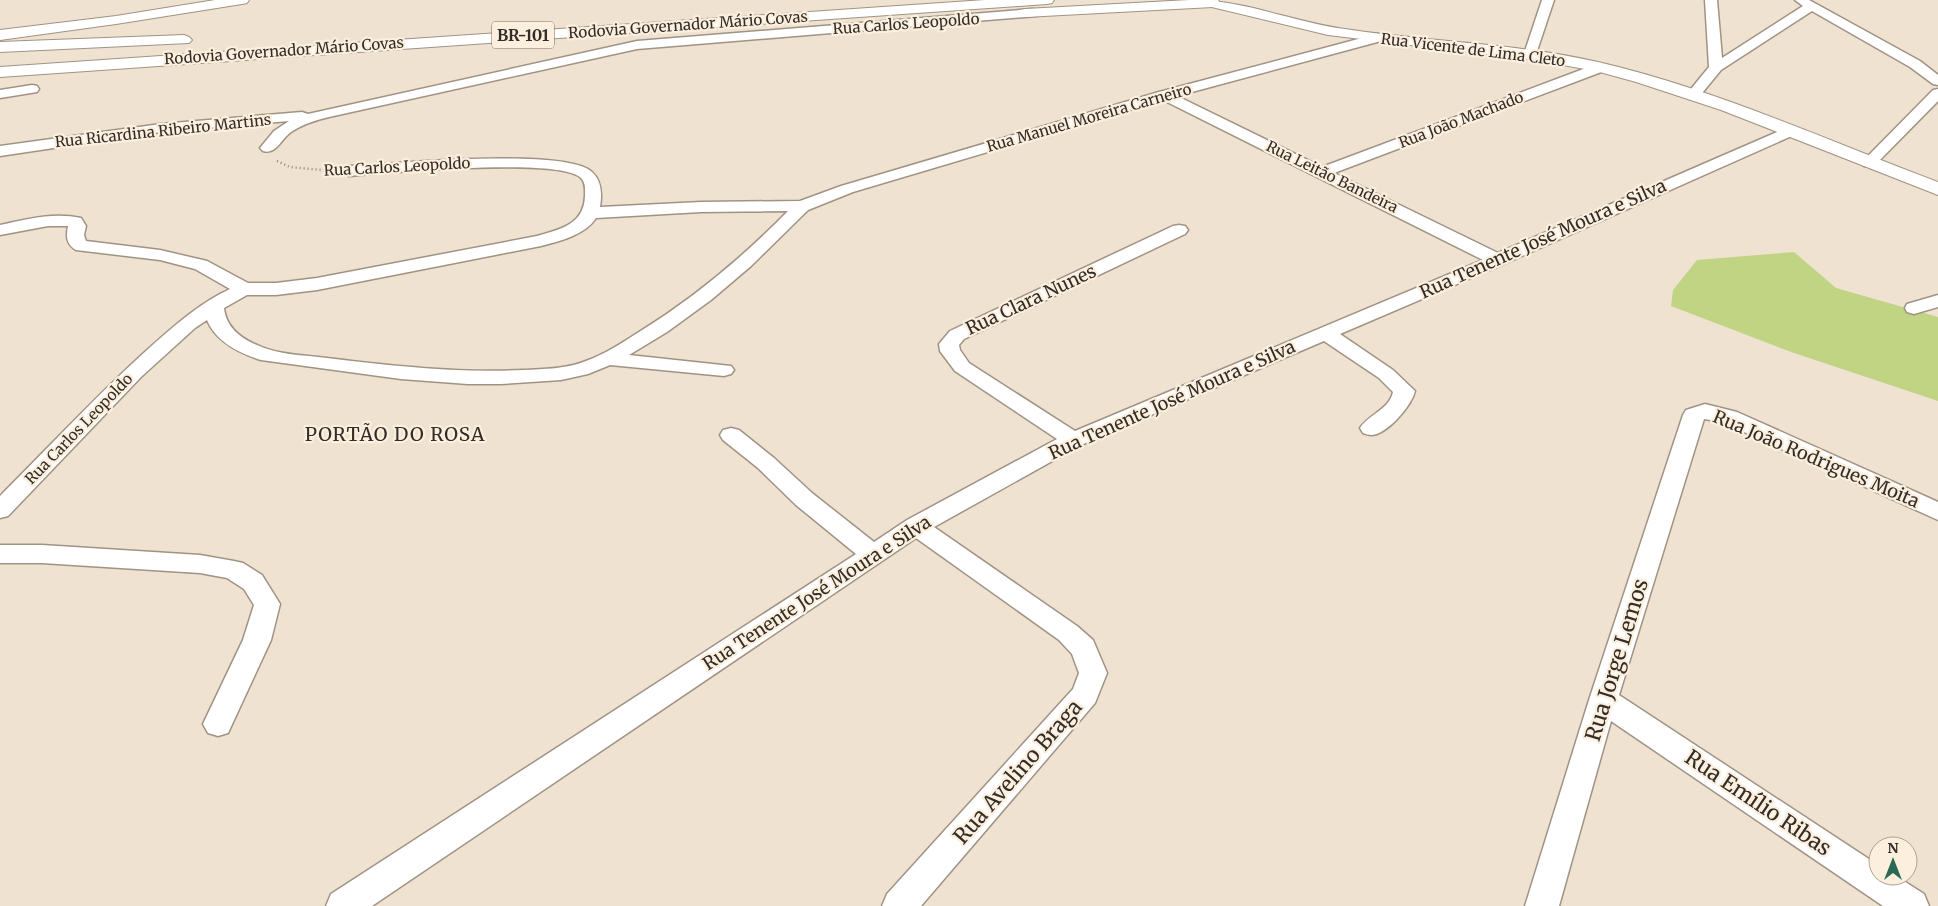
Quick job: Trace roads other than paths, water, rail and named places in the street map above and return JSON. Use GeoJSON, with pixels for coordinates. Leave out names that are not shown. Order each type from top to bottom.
{"type":"FeatureCollection","features":[{"type":"Feature","properties":{"kind":"main road"},"geometry":{"type":"LineString","coordinates":[[0,36],[242,0]]}},
{"type":"Feature","properties":{"kind":"main road","name":"Rodovia Governador Mário Covas"},"geometry":{"type":"LineString","coordinates":[[0,59],[875,0]]}},
{"type":"Feature","properties":{"kind":"main road","name":"Rodovia Governador Mário Covas"},"geometry":{"type":"LineString","coordinates":[[0,72],[1047,0]]}},
{"type":"Feature","properties":{"kind":"main road","name":"Rua Vicente de Lima Cleto"},"geometry":{"type":"LineString","coordinates":[[779,18],[1033,13],[1164,3],[1207,2],[1321,30],[1377,38],[1530,54],[1599,68],[1693,95],[1938,189]]}},
{"type":"Feature","properties":{"kind":"main road"},"geometry":{"type":"LineString","coordinates":[[430,27],[480,26]]}},
{"type":"Feature","properties":{"kind":"main road"},"geometry":{"type":"LineString","coordinates":[[0,48],[200,40]]}},
{"type":"Feature","properties":{"kind":"street"},"geometry":{"type":"LineString","coordinates":[[1530,54],[1548,0]]}},
{"type":"Feature","properties":{"kind":"street"},"geometry":{"type":"LineString","coordinates":[[1711,0],[1716,67]]}},
{"type":"Feature","properties":{"kind":"street"},"geometry":{"type":"LineString","coordinates":[[1693,95],[1716,67],[1806,3],[1915,64],[1938,81]]}},
{"type":"Feature","properties":{"kind":"street","name":"Rua Carlos Leopoldo"},"geometry":{"type":"LineString","coordinates":[[268,148],[273,140],[286,128],[326,113],[637,45],[1033,13]]}},
{"type":"Feature","properties":{"kind":"street","name":"Rua Manuel Moreira Carneiro"},"geometry":{"type":"LineString","coordinates":[[591,213],[701,207],[802,206],[847,189],[1164,95],[1377,38]]}},
{"type":"Feature","properties":{"kind":"street","name":"Rua João Machado"},"geometry":{"type":"LineString","coordinates":[[1322,172],[1599,68]]}},
{"type":"Feature","properties":{"kind":"street"},"geometry":{"type":"LineString","coordinates":[[0,94],[32,89]]}},
{"type":"Feature","properties":{"kind":"street"},"geometry":{"type":"LineString","coordinates":[[1869,163],[1938,94]]}},
{"type":"Feature","properties":{"kind":"street","name":"Rua Leitão Bandeira"},"geometry":{"type":"LineString","coordinates":[[1164,95],[1498,260]]}},
{"type":"Feature","properties":{"kind":"street","name":"Rua Ricardina Ribeiro Martins"},"geometry":{"type":"LineString","coordinates":[[0,151],[162,128],[326,113]]}},
{"type":"Feature","properties":{"kind":"street","name":"Rua Tenente José Moura e Silva"},"geometry":{"type":"LineString","coordinates":[[343,906],[916,526],[1073,440],[1498,260],[1789,132]]}},
{"type":"Feature","properties":{"kind":"street","name":"Rua Carlos Leopoldo"},"geometry":{"type":"LineString","coordinates":[[0,510],[134,373],[188,324],[214,305],[244,289],[276,289],[317,284],[541,240],[569,231],[580,225],[591,213],[594,185],[586,174],[565,167],[533,163],[478,163],[348,171]]}},
{"type":"Feature","properties":{"kind":"street","name":"Rua Manuel Moreira Carneiro"},"geometry":{"type":"LineString","coordinates":[[214,305],[214,314],[226,335],[248,350],[268,356],[461,378],[564,373],[586,368],[607,359],[661,327],[712,290],[763,248],[802,206]]}},
{"type":"Feature","properties":{"kind":"street"},"geometry":{"type":"LineString","coordinates":[[0,230],[53,221],[75,222],[77,226],[75,235],[77,243],[82,246],[160,255],[201,265],[244,289]]}},
{"type":"Feature","properties":{"kind":"street","name":"Rua Clara Nunes"},"geometry":{"type":"LineString","coordinates":[[1073,440],[962,367],[950,350],[949,344],[957,335],[1179,230]]}},
{"type":"Feature","properties":{"kind":"street"},"geometry":{"type":"LineString","coordinates":[[1914,308],[1938,301]]}},
{"type":"Feature","properties":{"kind":"street"},"geometry":{"type":"LineString","coordinates":[[1325,333],[1386,374],[1404,391],[1404,396],[1400,403],[1371,428]]}},
{"type":"Feature","properties":{"kind":"street"},"geometry":{"type":"LineString","coordinates":[[607,359],[724,370]]}},
{"type":"Feature","properties":{"kind":"street","name":"Rua João Rodrigues Moita"},"geometry":{"type":"LineString","coordinates":[[1694,415],[1705,411],[1729,417],[1938,512]]}},
{"type":"Feature","properties":{"kind":"street","name":"Rua Jorge Lemos"},"geometry":{"type":"LineString","coordinates":[[1542,906],[1603,700],[1694,415]]}},
{"type":"Feature","properties":{"kind":"street"},"geometry":{"type":"LineString","coordinates":[[731,435],[766,463],[804,499],[874,554]]}},
{"type":"Feature","properties":{"kind":"street","name":"Rua Avelino Braga"},"geometry":{"type":"LineString","coordinates":[[900,906],[1085,696],[1093,673],[1083,648],[1068,633],[916,526]]}},
{"type":"Feature","properties":{"kind":"street"},"geometry":{"type":"LineString","coordinates":[[0,554],[42,554],[200,564],[234,570],[253,582],[267,604],[257,640],[218,724]]}},
{"type":"Feature","properties":{"kind":"street","name":"Rua Emílio Ribas"},"geometry":{"type":"LineString","coordinates":[[1603,700],[1912,906]]}},
{"type":"Feature","properties":{"kind":"district","name":"PORTÃO DO ROSA"},"geometry":{"type":"Point","coordinates":[395,434]}}]}
